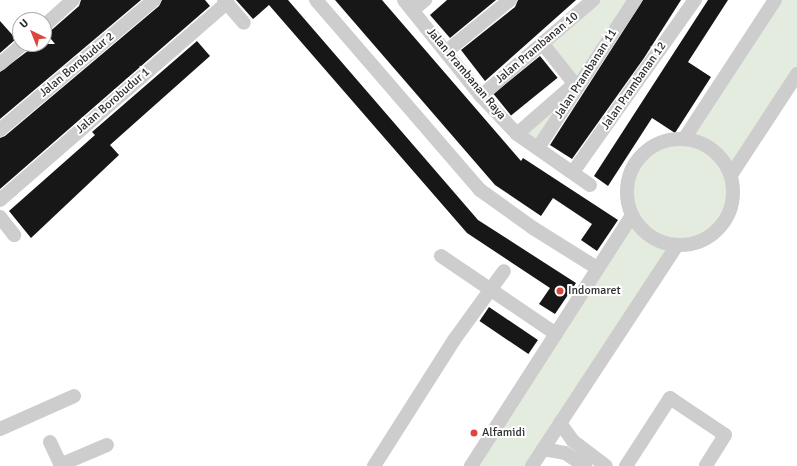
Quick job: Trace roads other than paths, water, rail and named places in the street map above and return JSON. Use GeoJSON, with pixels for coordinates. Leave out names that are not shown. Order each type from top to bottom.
{"type":"FeatureCollection","features":[{"type":"Feature","properties":{"kind":"street"},"geometry":{"type":"LineString","coordinates":[[52,19],[73,0]]}},
{"type":"Feature","properties":{"kind":"street","name":"Jalan Borobudur 2"},"geometry":{"type":"LineString","coordinates":[[0,130],[154,0]]}},
{"type":"Feature","properties":{"kind":"street"},"geometry":{"type":"LineString","coordinates":[[316,0],[480,190],[533,228],[597,268]]}},
{"type":"Feature","properties":{"kind":"street"},"geometry":{"type":"LineString","coordinates":[[409,5],[425,0]]}},
{"type":"Feature","properties":{"kind":"street"},"geometry":{"type":"LineString","coordinates":[[447,51],[510,0]]}},
{"type":"Feature","properties":{"kind":"street","name":"Jalan Prambanan 10"},"geometry":{"type":"LineString","coordinates":[[481,96],[593,0]]}},
{"type":"Feature","properties":{"kind":"street","name":"Jalan Prambanan 11"},"geometry":{"type":"LineString","coordinates":[[538,148],[576,86],[635,0]]}},
{"type":"Feature","properties":{"kind":"street","name":"Jalan Prambanan 12"},"geometry":{"type":"LineString","coordinates":[[573,172],[695,0]]}},
{"type":"Feature","properties":{"kind":"street"},"geometry":{"type":"LineString","coordinates":[[684,139],[776,0]]}},
{"type":"Feature","properties":{"kind":"street"},"geometry":{"type":"LineString","coordinates":[[226,1],[244,23]]}},
{"type":"Feature","properties":{"kind":"street","name":"Jalan Borobudur 1"},"geometry":{"type":"LineString","coordinates":[[0,200],[226,1]]}},
{"type":"Feature","properties":{"kind":"street","name":"Jalan Prambanan Raya"},"geometry":{"type":"LineString","coordinates":[[409,5],[447,51],[481,96],[517,134],[590,185]]}},
{"type":"Feature","properties":{"kind":"street"},"geometry":{"type":"LineString","coordinates":[[517,134],[576,86],[542,43]]}},
{"type":"Feature","properties":{"kind":"street"},"geometry":{"type":"LineString","coordinates":[[0,64],[14,52]]}},
{"type":"Feature","properties":{"kind":"street"},"geometry":{"type":"LineString","coordinates":[[731,175],[797,74]]}},
{"type":"Feature","properties":{"kind":"street"},"geometry":{"type":"LineString","coordinates":[[684,139],[699,142],[713,150],[726,165],[731,175],[733,185],[732,206],[722,224],[715,232],[697,242],[677,245],[652,237],[643,230],[632,215],[628,195],[634,166],[655,146],[684,139]]}},
{"type":"Feature","properties":{"kind":"street"},"geometry":{"type":"LineString","coordinates":[[471,466],[632,215]]}},
{"type":"Feature","properties":{"kind":"street"},"geometry":{"type":"LineString","coordinates":[[0,217],[14,235]]}},
{"type":"Feature","properties":{"kind":"street"},"geometry":{"type":"LineString","coordinates":[[532,466],[677,245]]}},
{"type":"Feature","properties":{"kind":"street"},"geometry":{"type":"LineString","coordinates":[[441,256],[556,334]]}},
{"type":"Feature","properties":{"kind":"street"},"geometry":{"type":"LineString","coordinates":[[374,466],[454,340],[504,271]]}},
{"type":"Feature","properties":{"kind":"street"},"geometry":{"type":"LineString","coordinates":[[0,429],[74,396]]}},
{"type":"Feature","properties":{"kind":"street"},"geometry":{"type":"LineString","coordinates":[[626,466],[667,396],[725,435],[706,466]]}},
{"type":"Feature","properties":{"kind":"street"},"geometry":{"type":"LineString","coordinates":[[560,423],[573,441],[606,466]]}},
{"type":"Feature","properties":{"kind":"street"},"geometry":{"type":"LineString","coordinates":[[565,453],[573,441]]}},
{"type":"Feature","properties":{"kind":"street"},"geometry":{"type":"LineString","coordinates":[[50,442],[60,465],[106,445]]}},
{"type":"Feature","properties":{"kind":"street"},"geometry":{"type":"LineString","coordinates":[[543,449],[565,453],[584,466]]}},
{"type":"Feature","properties":{"kind":"place","name":"Indomaret"},"geometry":{"type":"Point","coordinates":[560,291]}},
{"type":"Feature","properties":{"kind":"place","name":"Alfamidi"},"geometry":{"type":"Point","coordinates":[474,433]}}]}
